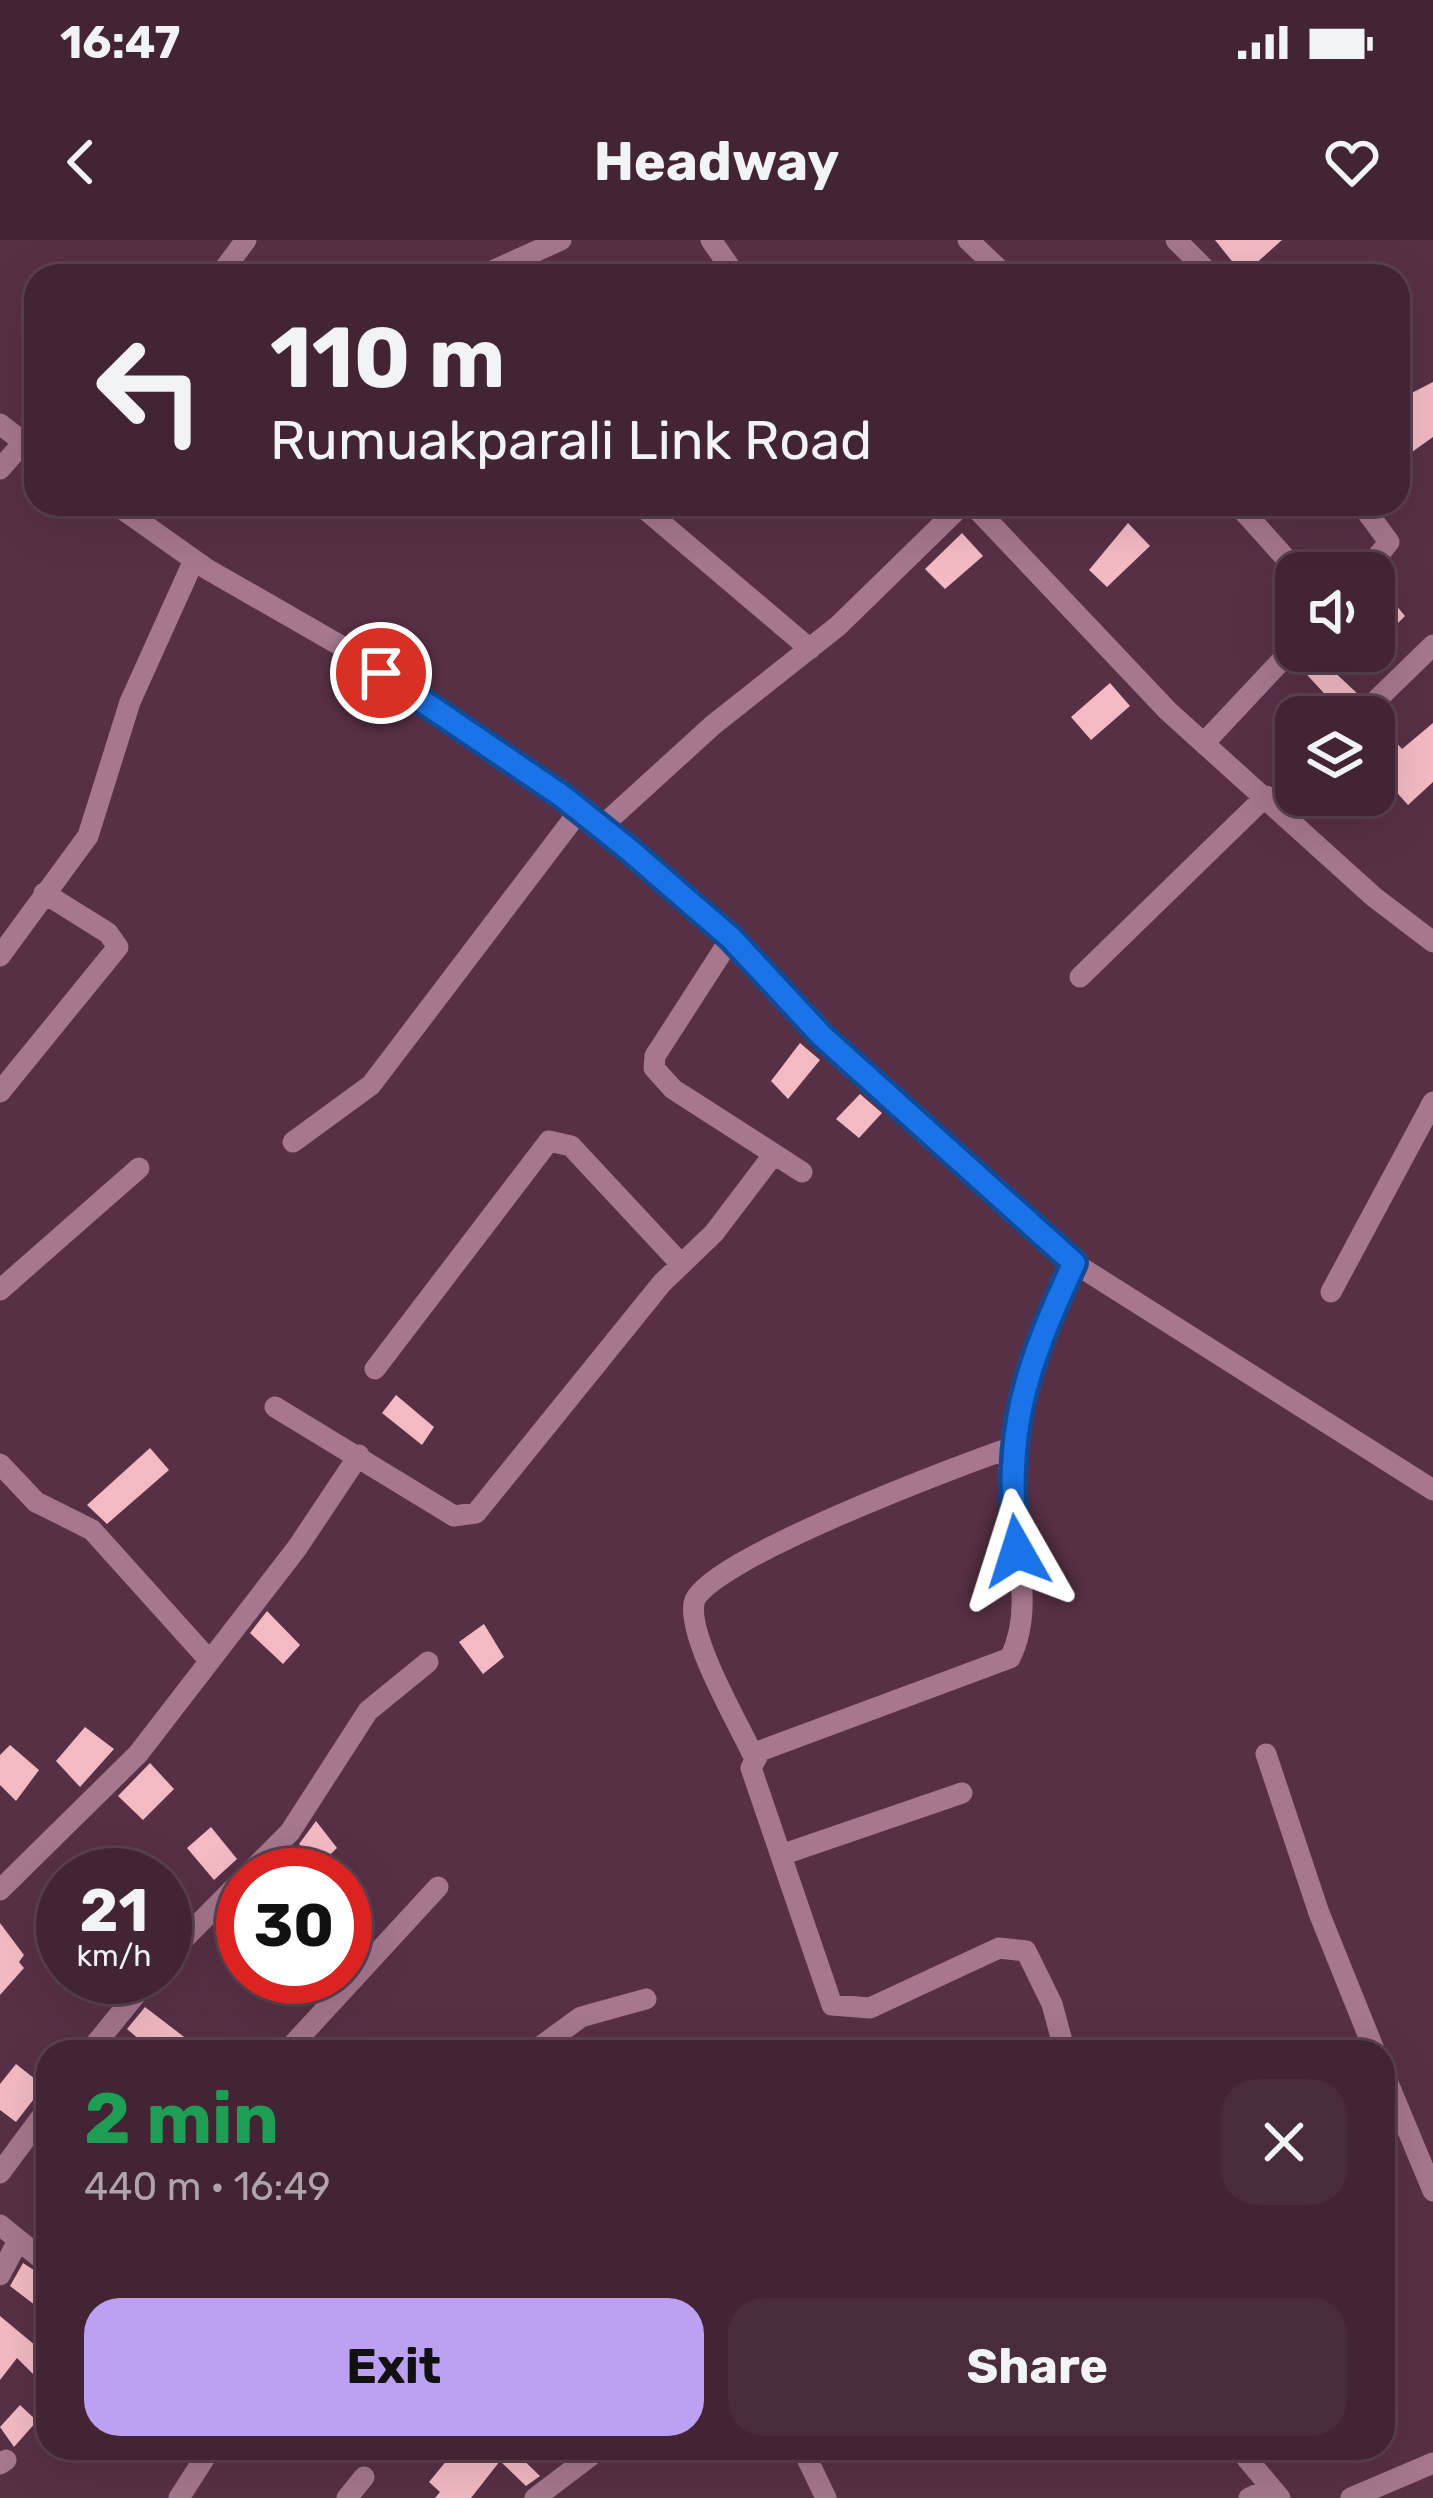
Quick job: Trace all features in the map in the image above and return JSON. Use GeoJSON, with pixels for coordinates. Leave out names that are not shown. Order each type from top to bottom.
{"type":"FeatureCollection","features":[{"type":"Feature","properties":{"kind":"street"},"geometry":{"type":"LineString","coordinates":[[508,264],[561,240]]}},
{"type":"Feature","properties":{"kind":"street"},"geometry":{"type":"LineString","coordinates":[[968,240],[993,264]]}},
{"type":"Feature","properties":{"kind":"street"},"geometry":{"type":"LineString","coordinates":[[1176,240],[1200,264]]}},
{"type":"Feature","properties":{"kind":"street"},"geometry":{"type":"LineString","coordinates":[[0,424],[24,443]]}},
{"type":"Feature","properties":{"kind":"street"},"geometry":{"type":"LineString","coordinates":[[135,516],[194,560],[343,646],[580,810],[731,938],[822,1036],[1074,1263],[1433,1490]]}},
{"type":"Feature","properties":{"kind":"street"},"geometry":{"type":"LineString","coordinates":[[653,516],[810,650]]}},
{"type":"Feature","properties":{"kind":"street"},"geometry":{"type":"LineString","coordinates":[[601,827],[713,725],[810,650],[950,516]]}},
{"type":"Feature","properties":{"kind":"street"},"geometry":{"type":"LineString","coordinates":[[983,516],[1054,596],[1205,742],[1374,897],[1433,942]]}},
{"type":"Feature","properties":{"kind":"street"},"geometry":{"type":"LineString","coordinates":[[1248,516],[1280,552]]}},
{"type":"Feature","properties":{"kind":"street"},"geometry":{"type":"LineString","coordinates":[[1370,516],[1389,542],[1381,552]]}},
{"type":"Feature","properties":{"kind":"street"},"geometry":{"type":"LineString","coordinates":[[0,956],[88,836],[101,808],[130,702],[194,560]]}},
{"type":"Feature","properties":{"kind":"street"},"geometry":{"type":"LineString","coordinates":[[1380,696],[1433,644]]}},
{"type":"Feature","properties":{"kind":"street"},"geometry":{"type":"LineString","coordinates":[[1205,742],[1275,667]]}},
{"type":"Feature","properties":{"kind":"street"},"geometry":{"type":"LineString","coordinates":[[1080,977],[1275,794]]}},
{"type":"Feature","properties":{"kind":"street"},"geometry":{"type":"LineString","coordinates":[[293,1142],[371,1085],[580,810]]}},
{"type":"Feature","properties":{"kind":"street"},"geometry":{"type":"LineString","coordinates":[[0,1092],[118,947],[108,933],[44,893]]}},
{"type":"Feature","properties":{"kind":"street"},"geometry":{"type":"LineString","coordinates":[[731,938],[655,1056],[654,1068],[673,1089],[802,1172]]}},
{"type":"Feature","properties":{"kind":"street"},"geometry":{"type":"LineString","coordinates":[[1331,1292],[1433,1102]]}},
{"type":"Feature","properties":{"kind":"street"},"geometry":{"type":"LineString","coordinates":[[376,1370],[550,1141],[571,1146],[680,1263]]}},
{"type":"Feature","properties":{"kind":"street"},"geometry":{"type":"LineString","coordinates":[[275,1407],[454,1516],[476,1513],[680,1263],[714,1233],[774,1154]]}},
{"type":"Feature","properties":{"kind":"street"},"geometry":{"type":"LineString","coordinates":[[0,1290],[140,1168]]}},
{"type":"Feature","properties":{"kind":"street"},"geometry":{"type":"LineString","coordinates":[[1062,2040],[1052,2004],[1026,1951],[999,1948],[870,2008],[832,2005],[751,1768],[760,1750],[1010,1658],[1024,1629],[1009,1473],[1013,1448],[1029,1362],[1074,1263]]}},
{"type":"Feature","properties":{"kind":"street"},"geometry":{"type":"LineString","coordinates":[[754,1757],[698,1634],[694,1604],[699,1591],[722,1569],[875,1504],[905,1483],[1013,1448]]}},
{"type":"Feature","properties":{"kind":"street"},"geometry":{"type":"LineString","coordinates":[[0,1890],[138,1754],[359,1456]]}},
{"type":"Feature","properties":{"kind":"street"},"geometry":{"type":"LineString","coordinates":[[0,1464],[36,1502],[92,1530],[209,1660]]}},
{"type":"Feature","properties":{"kind":"street"},"geometry":{"type":"LineString","coordinates":[[274,1848],[290,1832],[368,1711],[428,1662]]}},
{"type":"Feature","properties":{"kind":"street"},"geometry":{"type":"LineString","coordinates":[[1266,1754],[1319,1913],[1371,2040]]}},
{"type":"Feature","properties":{"kind":"street"},"geometry":{"type":"LineString","coordinates":[[781,1855],[962,1793]]}},
{"type":"Feature","properties":{"kind":"street"},"geometry":{"type":"LineString","coordinates":[[297,2040],[438,1887]]}},
{"type":"Feature","properties":{"kind":"street"},"geometry":{"type":"LineString","coordinates":[[192,1931],[216,1906]]}},
{"type":"Feature","properties":{"kind":"street"},"geometry":{"type":"LineString","coordinates":[[549,2040],[581,2017],[646,1999]]}},
{"type":"Feature","properties":{"kind":"street"},"geometry":{"type":"LineString","coordinates":[[99,2040],[128,2004]]}},
{"type":"Feature","properties":{"kind":"street"},"geometry":{"type":"LineString","coordinates":[[1395,2114],[1433,2192]]}},
{"type":"Feature","properties":{"kind":"street"},"geometry":{"type":"LineString","coordinates":[[0,2173],[36,2141]]}},
{"type":"Feature","properties":{"kind":"street"},"geometry":{"type":"LineString","coordinates":[[0,2225],[36,2255]]}},
{"type":"Feature","properties":{"kind":"street"},"geometry":{"type":"LineString","coordinates":[[0,2275],[18,2241]]}},
{"type":"Feature","properties":{"kind":"street"},"geometry":{"type":"LineString","coordinates":[[179,2498],[204,2460]]}},
{"type":"Feature","properties":{"kind":"street"},"geometry":{"type":"LineString","coordinates":[[535,2498],[585,2460]]}},
{"type":"Feature","properties":{"kind":"street"},"geometry":{"type":"LineString","coordinates":[[808,2460],[826,2498]]}},
{"type":"Feature","properties":{"kind":"street"},"geometry":{"type":"LineString","coordinates":[[1248,2460],[1276,2493],[1249,2498]]}},
{"type":"Feature","properties":{"kind":"street"},"geometry":{"type":"LineString","coordinates":[[1351,2498],[1433,2463]]}},
{"type":"Feature","properties":{"kind":"street"},"geometry":{"type":"LineString","coordinates":[[347,2498],[364,2476]]}},
{"type":"Feature","properties":{"kind":"building"},"geometry":{"type":"Polygon","coordinates":[[[1215,240],[1282,240],[1255,264],[1234,264],[1215,240]]]}},
{"type":"Feature","properties":{"kind":"building"},"geometry":{"type":"Polygon","coordinates":[[[1433,382],[1433,437],[1410,453],[1410,394],[1433,382]]]}},
{"type":"Feature","properties":{"kind":"building"},"geometry":{"type":"Polygon","coordinates":[[[1128,523],[1150,546],[1107,587],[1089,570],[1128,523]]]}},
{"type":"Feature","properties":{"kind":"building"},"geometry":{"type":"Polygon","coordinates":[[[962,533],[983,556],[945,589],[925,569],[962,533]]]}},
{"type":"Feature","properties":{"kind":"building"},"geometry":{"type":"Polygon","coordinates":[[[1395,604],[1405,616],[1395,626],[1395,604]]]}},
{"type":"Feature","properties":{"kind":"building"},"geometry":{"type":"Polygon","coordinates":[[[1304,672],[1334,672],[1360,696],[1327,696],[1304,672]]]}},
{"type":"Feature","properties":{"kind":"building"},"geometry":{"type":"Polygon","coordinates":[[[1110,683],[1130,706],[1091,740],[1071,717],[1110,683]]]}},
{"type":"Feature","properties":{"kind":"building"},"geometry":{"type":"Polygon","coordinates":[[[1433,723],[1433,782],[1408,805],[1395,790],[1395,741],[1402,749],[1433,723]]]}},
{"type":"Feature","properties":{"kind":"building"},"geometry":{"type":"Polygon","coordinates":[[[800,1043],[820,1060],[788,1099],[771,1081],[800,1043]]]}},
{"type":"Feature","properties":{"kind":"building"},"geometry":{"type":"Polygon","coordinates":[[[860,1094],[882,1113],[859,1138],[836,1119],[860,1094]]]}},
{"type":"Feature","properties":{"kind":"building"},"geometry":{"type":"Polygon","coordinates":[[[396,1395],[434,1427],[422,1445],[382,1413],[396,1395]]]}},
{"type":"Feature","properties":{"kind":"building"},"geometry":{"type":"Polygon","coordinates":[[[150,1448],[169,1470],[107,1524],[87,1505],[150,1448]]]}},
{"type":"Feature","properties":{"kind":"building"},"geometry":{"type":"Polygon","coordinates":[[[267,1611],[300,1645],[283,1664],[250,1633],[267,1611]]]}},
{"type":"Feature","properties":{"kind":"building"},"geometry":{"type":"Polygon","coordinates":[[[484,1624],[504,1657],[483,1674],[459,1642],[484,1624]]]}},
{"type":"Feature","properties":{"kind":"building"},"geometry":{"type":"Polygon","coordinates":[[[85,1727],[114,1749],[80,1787],[56,1761],[85,1727]]]}},
{"type":"Feature","properties":{"kind":"building"},"geometry":{"type":"Polygon","coordinates":[[[10,1745],[39,1770],[16,1801],[0,1785],[0,1755],[10,1745]]]}},
{"type":"Feature","properties":{"kind":"building"},"geometry":{"type":"Polygon","coordinates":[[[150,1763],[174,1789],[143,1820],[118,1796],[150,1763]]]}},
{"type":"Feature","properties":{"kind":"building"},"geometry":{"type":"Polygon","coordinates":[[[316,1821],[337,1848],[302,1848],[299,1844],[316,1821]]]}},
{"type":"Feature","properties":{"kind":"building"},"geometry":{"type":"Polygon","coordinates":[[[211,1827],[228,1848],[216,1848],[214,1880],[192,1848],[187,1848],[211,1827]]]}},
{"type":"Feature","properties":{"kind":"building"},"geometry":{"type":"Polygon","coordinates":[[[0,1923],[24,1955],[19,1962],[24,1968],[0,1995],[0,1923]]]}},
{"type":"Feature","properties":{"kind":"building"},"geometry":{"type":"Polygon","coordinates":[[[145,2007],[188,2040],[140,2040],[127,2029],[145,2007]]]}},
{"type":"Feature","properties":{"kind":"building"},"geometry":{"type":"Polygon","coordinates":[[[16,2064],[36,2080],[36,2096],[16,2122],[0,2110],[0,2084],[16,2064]]]}},
{"type":"Feature","properties":{"kind":"building"},"geometry":{"type":"Polygon","coordinates":[[[23,2263],[36,2271],[36,2306],[10,2286],[23,2263]]]}},
{"type":"Feature","properties":{"kind":"building"},"geometry":{"type":"Polygon","coordinates":[[[0,2316],[36,2346],[36,2377],[17,2358],[0,2380],[0,2316]]]}},
{"type":"Feature","properties":{"kind":"building"},"geometry":{"type":"Polygon","coordinates":[[[20,2405],[36,2420],[14,2447],[0,2427],[20,2405]]]}},
{"type":"Feature","properties":{"kind":"building"},"geometry":{"type":"Polygon","coordinates":[[[447,2460],[523,2460],[540,2476],[526,2486],[500,2461],[471,2498],[435,2498],[440,2492],[429,2482],[447,2460]]]}},
{"type":"Feature","properties":{"kind":"route"},"geometry":{"type":"LineString","coordinates":[[381,673],[562,796],[627,848],[731,938],[822,1036],[964,1168],[1074,1263],[1029,1362],[1009,1473],[1017,1551]]}}]}
